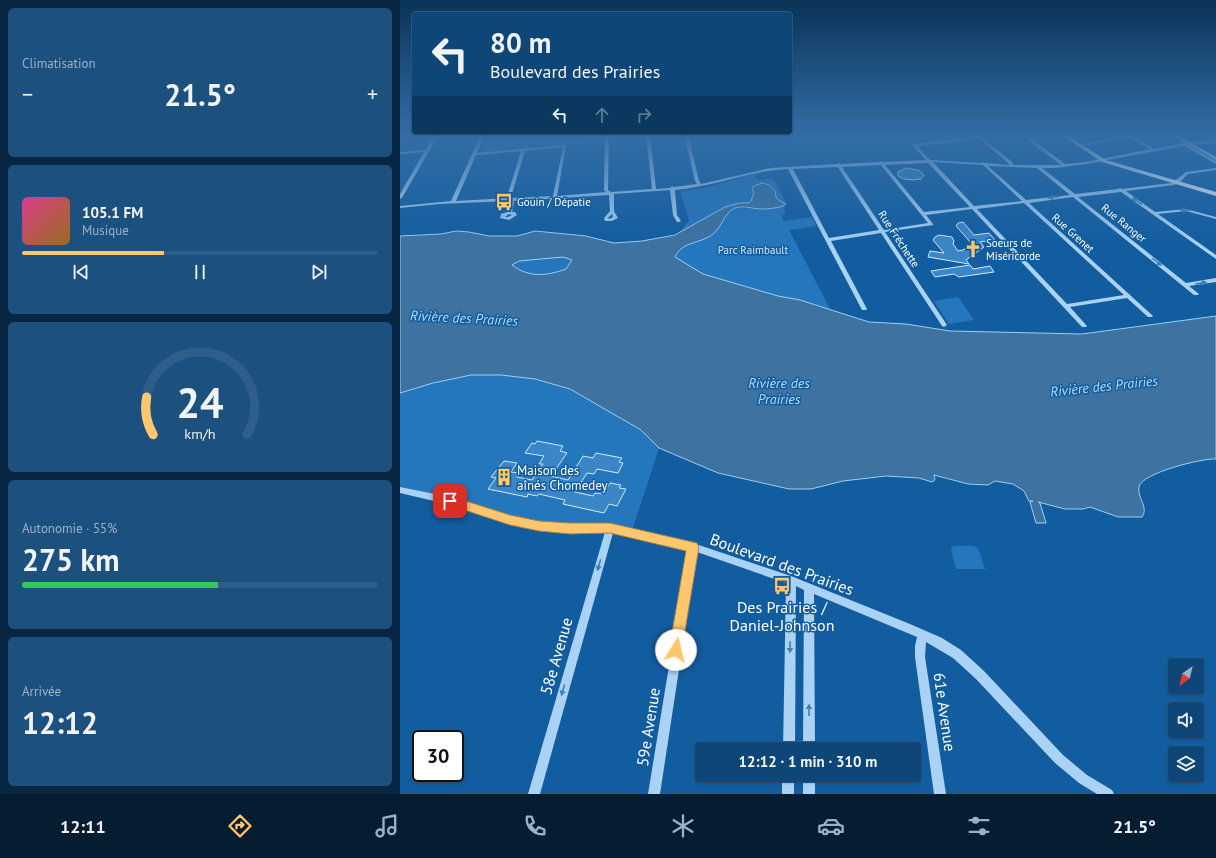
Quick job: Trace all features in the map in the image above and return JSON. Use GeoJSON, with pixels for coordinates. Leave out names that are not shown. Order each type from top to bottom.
{"type":"FeatureCollection","features":[{"type":"Feature","properties":{"kind":"main road"},"geometry":{"type":"LineString","coordinates":[[1139,171],[1216,194]]}},
{"type":"Feature","properties":{"kind":"street"},"geometry":{"type":"LineString","coordinates":[[400,198],[416,171]]}},
{"type":"Feature","properties":{"kind":"street"},"geometry":{"type":"LineString","coordinates":[[453,202],[467,171]]}},
{"type":"Feature","properties":{"kind":"street"},"geometry":{"type":"LineString","coordinates":[[509,213],[512,203],[509,197],[517,171]]}},
{"type":"Feature","properties":{"kind":"street"},"geometry":{"type":"LineString","coordinates":[[555,197],[560,171]]}},
{"type":"Feature","properties":{"kind":"street"},"geometry":{"type":"LineString","coordinates":[[606,171],[606,190],[612,195],[612,211]]}},
{"type":"Feature","properties":{"kind":"street"},"geometry":{"type":"LineString","coordinates":[[652,171],[654,189]]}},
{"type":"Feature","properties":{"kind":"street"},"geometry":{"type":"LineString","coordinates":[[696,171],[699,184]]}},
{"type":"Feature","properties":{"kind":"street"},"geometry":{"type":"LineString","coordinates":[[699,184],[753,171]]}},
{"type":"Feature","properties":{"kind":"street"},"geometry":{"type":"LineString","coordinates":[[400,207],[453,202],[511,200],[672,188],[763,171]]}},
{"type":"Feature","properties":{"kind":"street"},"geometry":{"type":"LineString","coordinates":[[792,171],[864,309]]}},
{"type":"Feature","properties":{"kind":"street","name":"Rue Fréchette"},"geometry":{"type":"LineString","coordinates":[[843,171],[944,326]]}},
{"type":"Feature","properties":{"kind":"street"},"geometry":{"type":"LineString","coordinates":[[827,240],[931,224],[888,171]]}},
{"type":"Feature","properties":{"kind":"street"},"geometry":{"type":"LineString","coordinates":[[938,171],[1084,326]]}},
{"type":"Feature","properties":{"kind":"street","name":"Rue Grenet"},"geometry":{"type":"LineString","coordinates":[[991,171],[1150,316]]}},
{"type":"Feature","properties":{"kind":"street","name":"Rue Ranger"},"geometry":{"type":"LineString","coordinates":[[1043,171],[1196,294]]}},
{"type":"Feature","properties":{"kind":"street"},"geometry":{"type":"LineString","coordinates":[[923,214],[1176,182],[1187,173],[1201,171]]}},
{"type":"Feature","properties":{"kind":"street"},"geometry":{"type":"LineString","coordinates":[[672,188],[675,215],[679,221]]}},
{"type":"Feature","properties":{"kind":"street"},"geometry":{"type":"LineString","coordinates":[[1120,189],[1216,257]]}},
{"type":"Feature","properties":{"kind":"street"},"geometry":{"type":"LineString","coordinates":[[1154,213],[1188,210],[1216,218]]}},
{"type":"Feature","properties":{"kind":"street"},"geometry":{"type":"LineString","coordinates":[[1185,285],[1216,280]]}},
{"type":"Feature","properties":{"kind":"street"},"geometry":{"type":"LineString","coordinates":[[1066,306],[1127,296]]}},
{"type":"Feature","properties":{"kind":"street","name":"Boulevard des Prairies"},"geometry":{"type":"LineString","coordinates":[[400,490],[455,502],[510,520],[539,526],[610,528],[693,547],[791,580],[923,634],[948,648],[963,659],[1046,747],[1094,790],[1108,794]]}},
{"type":"Feature","properties":{"kind":"street","name":"58e Avenue"},"geometry":{"type":"LineString","coordinates":[[534,794],[610,528]]}},
{"type":"Feature","properties":{"kind":"street","name":"59e Avenue"},"geometry":{"type":"LineString","coordinates":[[654,794],[693,547]]}},
{"type":"Feature","properties":{"kind":"street"},"geometry":{"type":"LineString","coordinates":[[788,742],[791,580]]}},
{"type":"Feature","properties":{"kind":"street"},"geometry":{"type":"LineString","coordinates":[[809,587],[809,742]]}},
{"type":"Feature","properties":{"kind":"street","name":"61e Avenue"},"geometry":{"type":"LineString","coordinates":[[923,634],[920,646],[920,657],[940,794]]}},
{"type":"Feature","properties":{"kind":"street"},"geometry":{"type":"LineString","coordinates":[[788,782],[788,794]]}},
{"type":"Feature","properties":{"kind":"street"},"geometry":{"type":"LineString","coordinates":[[809,782],[810,794]]}},
{"type":"Feature","properties":{"kind":"green space","name":"Parc Raimbault"},"geometry":{"type":"Polygon","coordinates":[[[755,174],[758,180],[773,178],[787,204],[784,208],[785,214],[781,215],[784,221],[812,217],[816,226],[789,230],[830,309],[768,298],[700,276],[675,257],[682,248],[712,235],[727,214],[735,208],[778,208],[783,202],[776,198],[773,187],[766,184],[755,193],[749,203],[740,203],[725,207],[680,232],[689,220],[681,194],[682,191],[705,188],[755,174]]]}},
{"type":"Feature","properties":{"kind":"green space"},"geometry":{"type":"Polygon","coordinates":[[[563,257],[572,260],[566,269],[544,275],[523,273],[512,265],[519,261],[563,257]]]}},
{"type":"Feature","properties":{"kind":"green space"},"geometry":{"type":"Polygon","coordinates":[[[958,297],[974,320],[949,324],[934,301],[958,297]]]}},
{"type":"Feature","properties":{"kind":"green space"},"geometry":{"type":"Polygon","coordinates":[[[471,375],[501,375],[535,379],[570,389],[641,430],[659,448],[633,528],[539,526],[400,487],[400,393],[433,383],[471,375]]]}},
{"type":"Feature","properties":{"kind":"green space"},"geometry":{"type":"Polygon","coordinates":[[[954,546],[976,547],[980,553],[984,567],[987,569],[956,569],[951,549],[954,546]]]}},
{"type":"Feature","properties":{"kind":"water","name":"Rivière des Prairies"},"geometry":{"type":"Polygon","coordinates":[[[762,183],[771,186],[775,192],[776,198],[785,204],[781,207],[767,209],[735,208],[728,213],[719,228],[713,234],[703,240],[682,248],[675,257],[703,274],[778,296],[800,300],[869,322],[906,324],[950,331],[1082,334],[1216,316],[1216,459],[1209,459],[1173,467],[1142,482],[1139,487],[1139,491],[1144,506],[1144,513],[1142,517],[1118,517],[1090,507],[1083,509],[1065,509],[1038,502],[1040,503],[1046,523],[1036,523],[1030,502],[1033,501],[1029,501],[1024,491],[1013,484],[995,481],[988,485],[968,484],[934,475],[935,480],[932,482],[919,478],[886,476],[843,481],[811,489],[789,489],[718,473],[659,448],[641,430],[570,389],[535,379],[501,375],[471,375],[433,383],[400,393],[400,236],[441,234],[456,231],[489,236],[517,236],[535,231],[586,236],[614,243],[642,241],[675,235],[725,207],[740,203],[749,203],[754,193],[752,189],[754,186],[762,183]],[[563,257],[519,261],[512,265],[532,274],[545,274],[566,269],[572,260],[563,257]]]}},
{"type":"Feature","properties":{"kind":"building"},"geometry":{"type":"Polygon","coordinates":[[[919,171],[924,175],[921,179],[904,179],[898,176],[898,172],[919,171]]]}},
{"type":"Feature","properties":{"kind":"building","name":"Soeurs de Miséricorde"},"geometry":{"type":"Polygon","coordinates":[[[963,222],[974,235],[989,233],[995,240],[980,242],[984,247],[966,260],[969,264],[928,257],[930,251],[944,253],[933,240],[939,235],[952,237],[954,241],[953,244],[958,251],[963,250],[972,244],[956,226],[958,223],[963,222]]]}},
{"type":"Feature","properties":{"kind":"building"},"geometry":{"type":"Polygon","coordinates":[[[970,265],[973,269],[990,266],[994,272],[959,277],[954,274],[935,277],[931,271],[970,265]]]}},
{"type":"Feature","properties":{"kind":"building","name":"Maison des aînés Chomedey"},"geometry":{"type":"Polygon","coordinates":[[[537,441],[563,446],[560,451],[567,453],[551,476],[568,480],[583,456],[593,458],[596,453],[622,458],[619,462],[623,463],[618,473],[597,469],[594,474],[587,473],[575,492],[593,496],[595,493],[603,494],[610,483],[621,485],[619,488],[626,489],[617,506],[609,504],[604,513],[563,504],[565,500],[539,494],[537,496],[528,494],[527,497],[488,489],[496,478],[491,477],[504,461],[517,463],[511,472],[519,473],[517,477],[532,480],[543,464],[539,464],[544,456],[525,453],[532,443],[535,444],[537,441]]]}},
{"type":"Feature","properties":{"kind":"place","name":"Gouin / Dépatie"},"geometry":{"type":"Point","coordinates":[504,202]}},
{"type":"Feature","properties":{"kind":"place","name":"Soeurs de Miséricorde"},"geometry":{"type":"Point","coordinates":[973,249]}},
{"type":"Feature","properties":{"kind":"place","name":"Maison des aînés Chomedey"},"geometry":{"type":"Point","coordinates":[504,477]}},
{"type":"Feature","properties":{"kind":"place","name":"Des Prairies / Daniel-Johnson"},"geometry":{"type":"Point","coordinates":[782,586]}},
{"type":"Feature","properties":{"kind":"route"},"geometry":{"type":"LineString","coordinates":[[450,501],[510,520],[539,526],[610,528],[638,533],[693,547],[676,650]]}}]}
